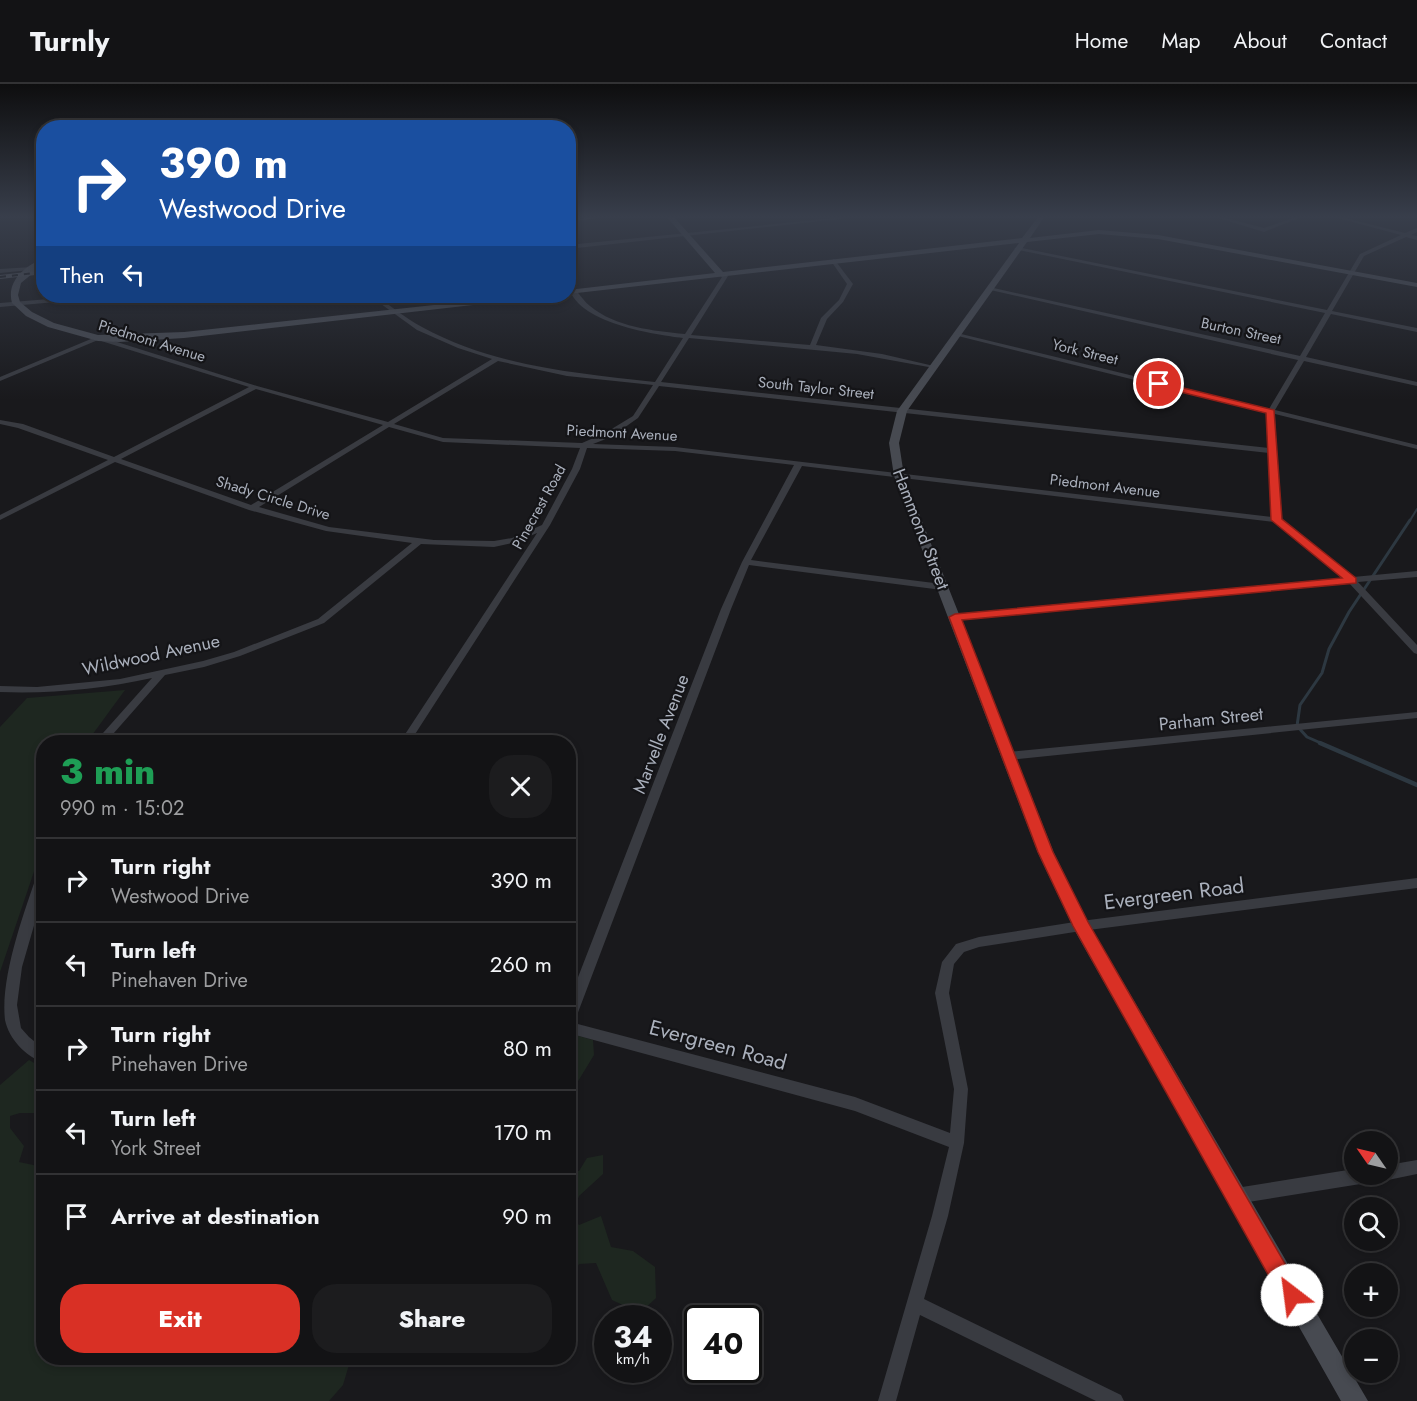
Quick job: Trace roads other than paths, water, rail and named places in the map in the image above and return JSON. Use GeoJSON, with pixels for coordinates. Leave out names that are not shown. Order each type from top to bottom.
{"type":"FeatureCollection","features":[{"type":"Feature","properties":{"kind":"street"},"geometry":{"type":"LineString","coordinates":[[16,303],[15,286],[19,277]]}},
{"type":"Feature","properties":{"kind":"street"},"geometry":{"type":"LineString","coordinates":[[576,290],[690,277]]}},
{"type":"Feature","properties":{"kind":"street"},"geometry":{"type":"LineString","coordinates":[[585,444],[614,432],[636,417],[724,277]]}},
{"type":"Feature","properties":{"kind":"street"},"geometry":{"type":"LineString","coordinates":[[812,347],[825,318],[841,301],[850,284],[845,277]]}},
{"type":"Feature","properties":{"kind":"street","name":"Hammond Street"},"geometry":{"type":"LineString","coordinates":[[997,277],[932,367],[902,411],[894,427],[893,449],[899,476],[1046,852],[1082,926],[1355,1401]]}},
{"type":"Feature","properties":{"kind":"street"},"geometry":{"type":"LineString","coordinates":[[1172,277],[1417,330]]}},
{"type":"Feature","properties":{"kind":"street"},"geometry":{"type":"LineString","coordinates":[[1348,277],[1300,357],[1271,412],[1276,520],[1352,581],[1417,651]]}},
{"type":"Feature","properties":{"kind":"street"},"geometry":{"type":"LineString","coordinates":[[1376,277],[1417,285]]}},
{"type":"Feature","properties":{"kind":"street","name":"Burton Street"},"geometry":{"type":"LineString","coordinates":[[989,289],[1417,384]]}},
{"type":"Feature","properties":{"kind":"street"},"geometry":{"type":"LineString","coordinates":[[576,296],[592,311],[608,319],[652,330],[689,336],[896,357],[932,367]]}},
{"type":"Feature","properties":{"kind":"street"},"geometry":{"type":"LineString","coordinates":[[0,305],[36,301]]}},
{"type":"Feature","properties":{"kind":"street","name":"Piedmont Avenue"},"geometry":{"type":"LineString","coordinates":[[16,303],[39,320],[255,387],[460,442],[585,444],[675,449],[1276,520]]}},
{"type":"Feature","properties":{"kind":"street","name":"South Taylor Street"},"geometry":{"type":"LineString","coordinates":[[383,303],[425,332],[496,358],[567,374],[1273,451]]}},
{"type":"Feature","properties":{"kind":"street"},"geometry":{"type":"LineString","coordinates":[[0,380],[98,338],[184,335],[469,303]]}},
{"type":"Feature","properties":{"kind":"street","name":"York Street"},"geometry":{"type":"LineString","coordinates":[[957,335],[1417,447]]}},
{"type":"Feature","properties":{"kind":"street"},"geometry":{"type":"LineString","coordinates":[[252,508],[496,358]]}},
{"type":"Feature","properties":{"kind":"street"},"geometry":{"type":"LineString","coordinates":[[0,518],[255,387]]}},
{"type":"Feature","properties":{"kind":"street","name":"Shady Circle Drive"},"geometry":{"type":"LineString","coordinates":[[0,422],[21,426],[252,508],[329,530],[419,541],[494,544],[514,540],[546,525]]}},
{"type":"Feature","properties":{"kind":"street","name":"Pinecrest Road"},"geometry":{"type":"LineString","coordinates":[[410,735],[546,525],[576,469],[585,444]]}},
{"type":"Feature","properties":{"kind":"street","name":"Marvelle Avenue"},"geometry":{"type":"LineString","coordinates":[[576,1003],[726,609],[746,562],[799,464]]}},
{"type":"Feature","properties":{"kind":"street","name":"Wildwood Avenue"},"geometry":{"type":"LineString","coordinates":[[0,689],[37,690],[83,687],[162,673],[237,654],[321,621],[419,541]]}},
{"type":"Feature","properties":{"kind":"street"},"geometry":{"type":"LineString","coordinates":[[746,562],[942,587]]}},
{"type":"Feature","properties":{"kind":"street"},"geometry":{"type":"LineString","coordinates":[[955,617],[1417,574]]}},
{"type":"Feature","properties":{"kind":"street"},"geometry":{"type":"LineString","coordinates":[[106,735],[162,673]]}},
{"type":"Feature","properties":{"kind":"street","name":"Parham Street"},"geometry":{"type":"LineString","coordinates":[[1008,756],[1417,715]]}},
{"type":"Feature","properties":{"kind":"street","name":"Evergreen Road"},"geometry":{"type":"LineString","coordinates":[[887,1401],[916,1304],[957,1143],[961,1089],[942,993],[948,962],[960,948],[979,942],[1082,926],[1417,883]]}},
{"type":"Feature","properties":{"kind":"street"},"geometry":{"type":"LineString","coordinates":[[36,900],[12,986],[12,1020],[24,1045],[36,1052]]}},
{"type":"Feature","properties":{"kind":"street","name":"Evergreen Road"},"geometry":{"type":"LineString","coordinates":[[576,1026],[855,1104],[957,1143]]}},
{"type":"Feature","properties":{"kind":"street"},"geometry":{"type":"LineString","coordinates":[[1398,1170],[1417,1167]]}},
{"type":"Feature","properties":{"kind":"street"},"geometry":{"type":"LineString","coordinates":[[1236,1196],[1344,1179]]}},
{"type":"Feature","properties":{"kind":"street"},"geometry":{"type":"LineString","coordinates":[[916,1304],[1115,1401]]}},
{"type":"Feature","properties":{"kind":"waterway"},"geometry":{"type":"LineString","coordinates":[[1409,522],[1417,509]]}},
{"type":"Feature","properties":{"kind":"waterway"},"geometry":{"type":"LineString","coordinates":[[1323,744],[1307,737],[1297,726],[1300,705],[1322,673],[1329,649],[1349,612],[1410,520]]}},
{"type":"Feature","properties":{"kind":"waterway"},"geometry":{"type":"LineString","coordinates":[[1320,743],[1417,785]]}}]}
